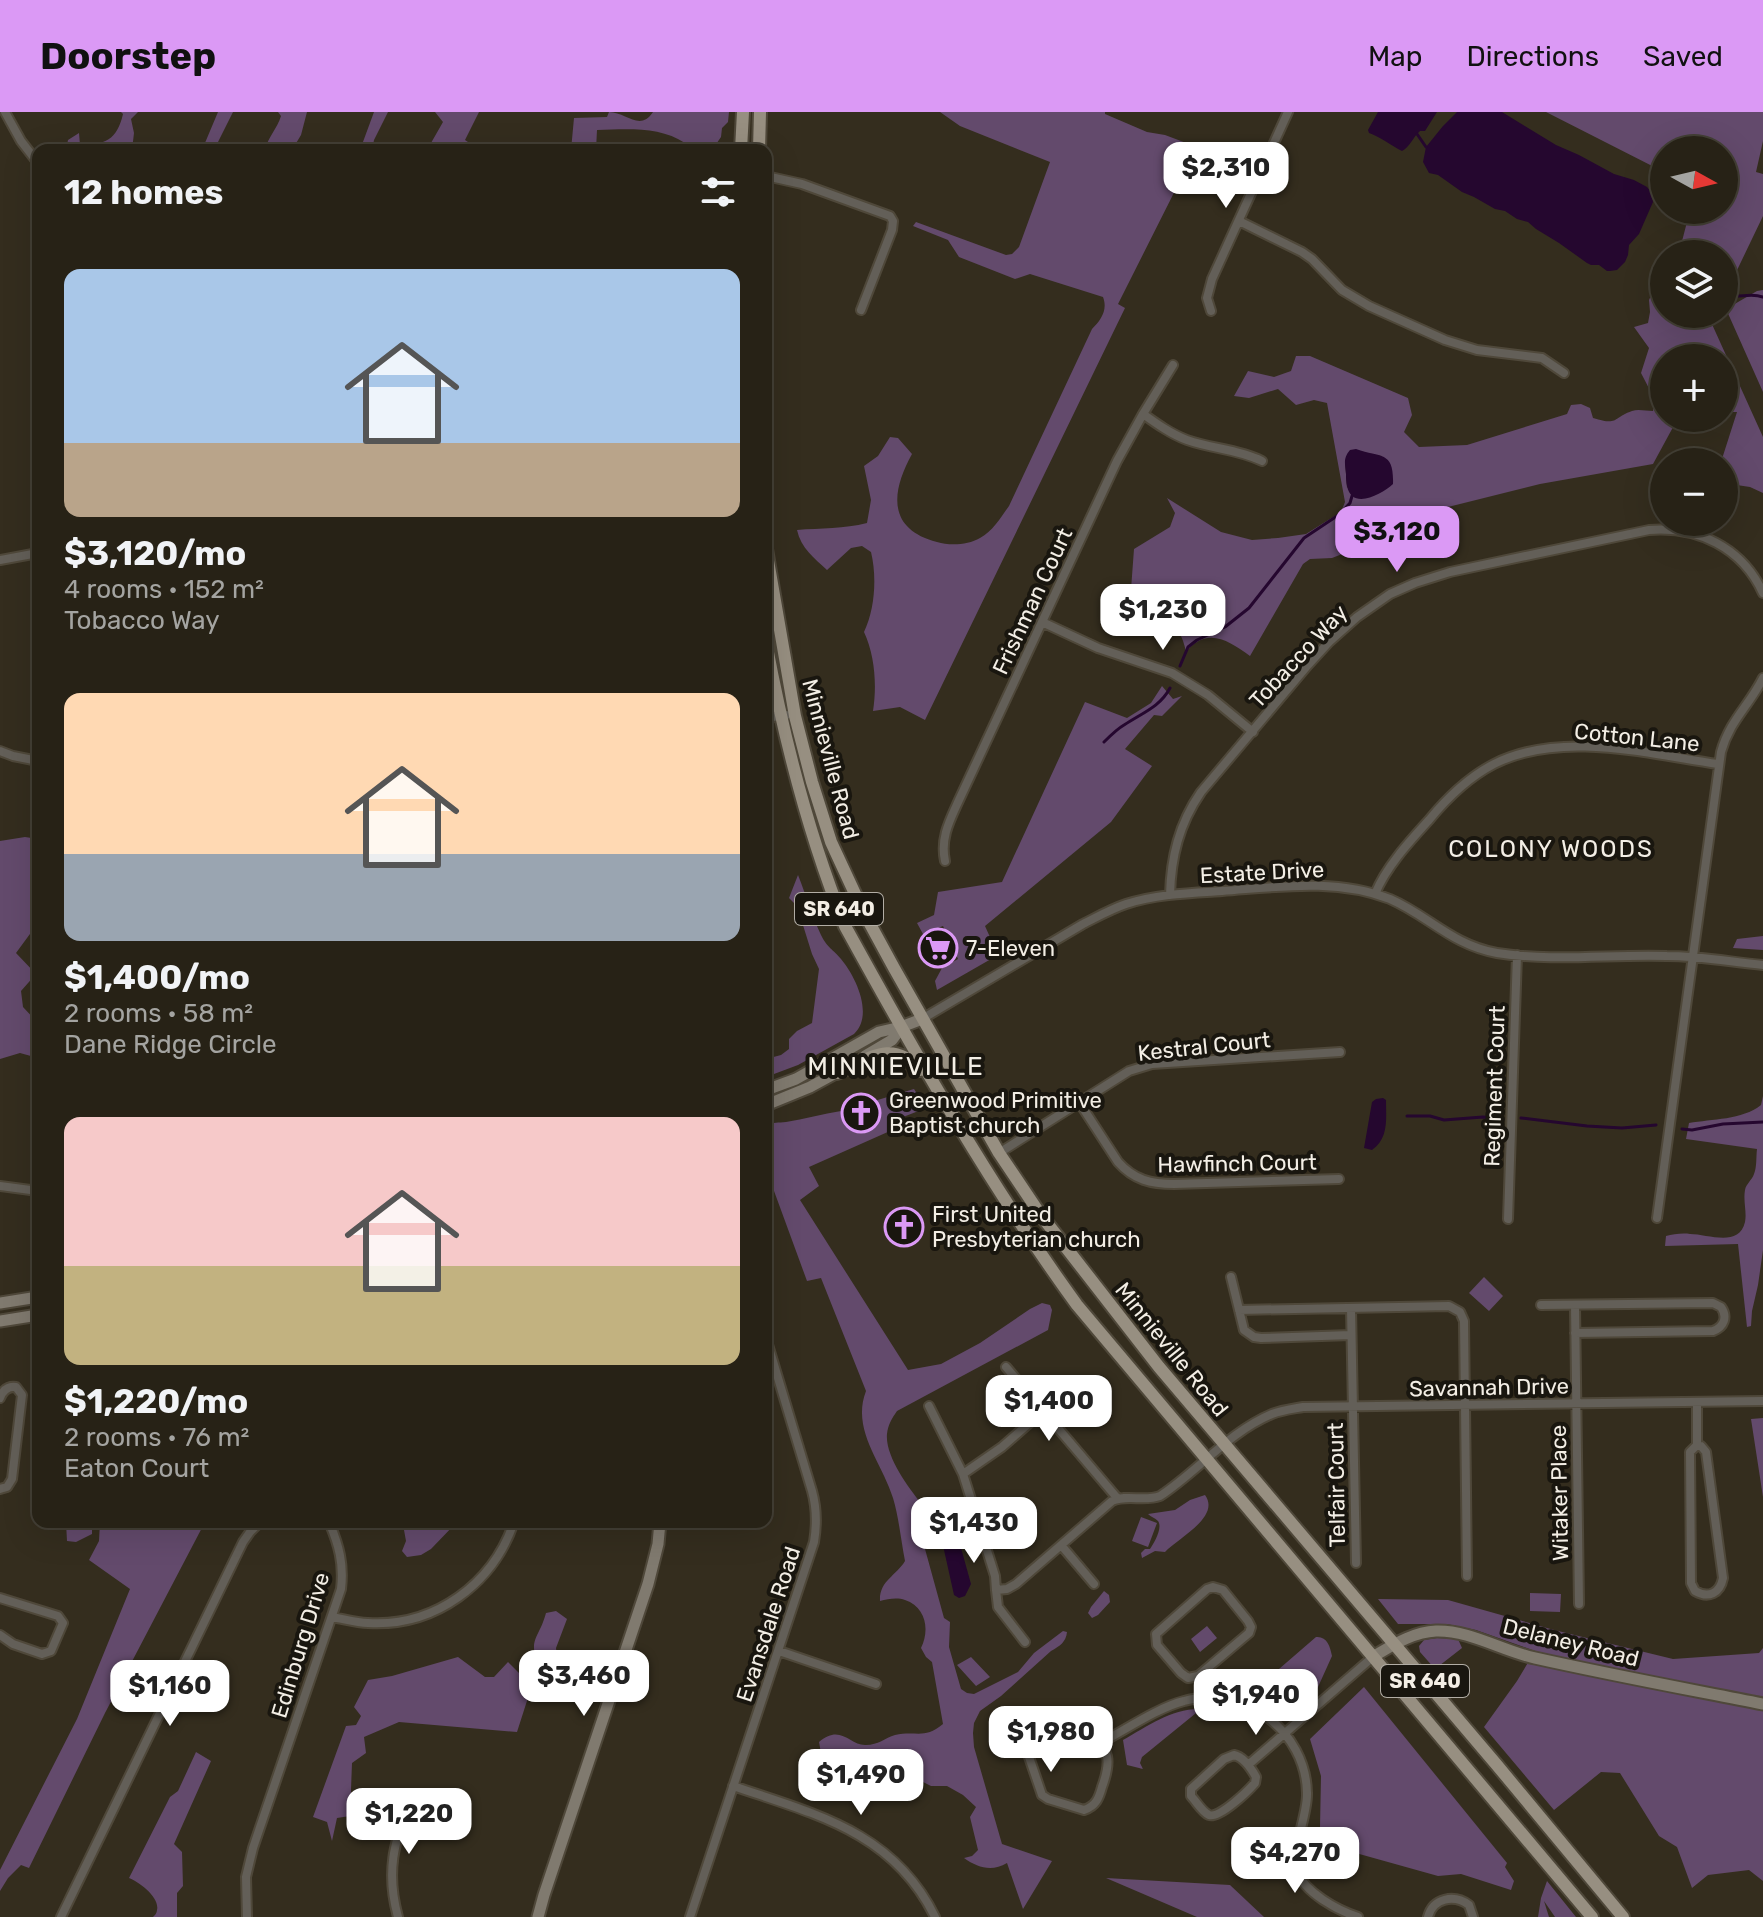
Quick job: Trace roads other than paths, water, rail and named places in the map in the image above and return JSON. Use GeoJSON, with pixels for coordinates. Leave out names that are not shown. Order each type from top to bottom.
{"type":"FeatureCollection","features":[{"type":"Feature","properties":{"kind":"main road"},"geometry":{"type":"LineString","coordinates":[[741,144],[743,112]]}},
{"type":"Feature","properties":{"kind":"main road"},"geometry":{"type":"LineString","coordinates":[[759,144],[760,112]]}},
{"type":"Feature","properties":{"kind":"main road","name":"Minnieville Road"},"geometry":{"type":"LineString","coordinates":[[772,584],[795,716],[831,842],[863,911],[999,1153],[1076,1263],[1159,1367],[1623,1917]]}},
{"type":"Feature","properties":{"kind":"main road","name":"Minnieville Road"},"geometry":{"type":"LineString","coordinates":[[772,673],[799,790],[845,926],[992,1181],[1077,1305],[1592,1917]]}},
{"type":"Feature","properties":{"kind":"main road"},"geometry":{"type":"LineString","coordinates":[[837,1073],[878,1055],[897,1053],[910,1059],[936,1088]]}},
{"type":"Feature","properties":{"kind":"street"},"geometry":{"type":"LineString","coordinates":[[5,112],[32,155]]}},
{"type":"Feature","properties":{"kind":"street"},"geometry":{"type":"LineString","coordinates":[[1211,311],[1207,292],[1288,112]]}},
{"type":"Feature","properties":{"kind":"street"},"geometry":{"type":"LineString","coordinates":[[772,178],[821,190],[890,216],[892,230],[861,310]]}},
{"type":"Feature","properties":{"kind":"street"},"geometry":{"type":"LineString","coordinates":[[1239,221],[1293,246],[1312,259],[1342,290],[1369,306],[1445,340],[1477,350],[1542,358],[1564,373]]}},
{"type":"Feature","properties":{"kind":"street","name":"Frishman Court"},"geometry":{"type":"LineString","coordinates":[[945,861],[945,833],[959,800],[1117,461],[1173,365]]}},
{"type":"Feature","properties":{"kind":"street"},"geometry":{"type":"LineString","coordinates":[[1143,414],[1189,441],[1241,452],[1262,461]]}},
{"type":"Feature","properties":{"kind":"street","name":"Tobacco Way"},"geometry":{"type":"LineString","coordinates":[[1170,895],[1173,854],[1183,822],[1201,792],[1308,665],[1357,617],[1390,594],[1437,575],[1664,529],[1692,532],[1719,545],[1743,563],[1763,593]]}},
{"type":"Feature","properties":{"kind":"street"},"geometry":{"type":"LineString","coordinates":[[0,560],[32,554]]}},
{"type":"Feature","properties":{"kind":"street"},"geometry":{"type":"LineString","coordinates":[[1042,622],[1098,648],[1172,673],[1208,695],[1253,732]]}},
{"type":"Feature","properties":{"kind":"street"},"geometry":{"type":"LineString","coordinates":[[1657,1218],[1718,764],[1730,726],[1763,678]]}},
{"type":"Feature","properties":{"kind":"street"},"geometry":{"type":"LineString","coordinates":[[772,717],[795,716]]}},
{"type":"Feature","properties":{"kind":"street","name":"Cotton Lane"},"geometry":{"type":"LineString","coordinates":[[1375,894],[1389,869],[1441,806],[1477,775],[1509,757],[1549,747],[1594,747],[1718,764]]}},
{"type":"Feature","properties":{"kind":"street"},"geometry":{"type":"LineString","coordinates":[[0,751],[32,759]]}},
{"type":"Feature","properties":{"kind":"street","name":"Estate Drive"},"geometry":{"type":"LineString","coordinates":[[922,1019],[1107,911],[1127,903],[1170,895],[1308,885],[1375,894],[1409,909],[1453,938],[1485,950],[1517,955],[1693,957],[1763,965]]}},
{"type":"Feature","properties":{"kind":"street","name":"Regiment Court"},"geometry":{"type":"LineString","coordinates":[[1508,1219],[1517,955]]}},
{"type":"Feature","properties":{"kind":"street"},"geometry":{"type":"LineString","coordinates":[[772,1088],[796,1079],[879,1032],[922,1019]]}},
{"type":"Feature","properties":{"kind":"street"},"geometry":{"type":"LineString","coordinates":[[772,1103],[837,1073],[892,1040],[901,1027]]}},
{"type":"Feature","properties":{"kind":"street","name":"Kestral Court"},"geometry":{"type":"LineString","coordinates":[[999,1153],[1129,1071],[1152,1064],[1340,1052]]}},
{"type":"Feature","properties":{"kind":"street","name":"Hawfinch Court"},"geometry":{"type":"LineString","coordinates":[[1079,1102],[1125,1170],[1152,1183],[1339,1179]]}},
{"type":"Feature","properties":{"kind":"street"},"geometry":{"type":"LineString","coordinates":[[0,1186],[32,1190]]}},
{"type":"Feature","properties":{"kind":"street"},"geometry":{"type":"LineString","coordinates":[[1231,1277],[1244,1330],[1254,1337],[1351,1335]]}},
{"type":"Feature","properties":{"kind":"street"},"geometry":{"type":"LineString","coordinates":[[0,1303],[32,1298]]}},
{"type":"Feature","properties":{"kind":"street"},"geometry":{"type":"LineString","coordinates":[[1541,1305],[1713,1303],[1721,1307],[1725,1317],[1722,1325],[1713,1331],[1575,1333]]}},
{"type":"Feature","properties":{"kind":"street","name":"Witaker Place"},"geometry":{"type":"LineString","coordinates":[[1575,1305],[1579,1604]]}},
{"type":"Feature","properties":{"kind":"street"},"geometry":{"type":"LineString","coordinates":[[1239,1310],[1449,1306],[1460,1312],[1464,1321],[1467,1576]]}},
{"type":"Feature","properties":{"kind":"street","name":"Telfair Court"},"geometry":{"type":"LineString","coordinates":[[1351,1308],[1356,1563]]}},
{"type":"Feature","properties":{"kind":"street"},"geometry":{"type":"LineString","coordinates":[[0,1321],[32,1316]]}},
{"type":"Feature","properties":{"kind":"street","name":"Evansdale Road"},"geometry":{"type":"LineString","coordinates":[[690,1917],[814,1542],[817,1517],[812,1491],[772,1358]]}},
{"type":"Feature","properties":{"kind":"street"},"geometry":{"type":"LineString","coordinates":[[996,1590],[1016,1584],[1108,1504],[1118,1499],[1006,1367]]}},
{"type":"Feature","properties":{"kind":"street"},"geometry":{"type":"LineString","coordinates":[[0,1398],[5,1389],[11,1387],[22,1395],[12,1479],[7,1487],[0,1489]]}},
{"type":"Feature","properties":{"kind":"street","name":"Savannah Drive"},"geometry":{"type":"LineString","coordinates":[[1118,1499],[1157,1498],[1261,1420],[1303,1407],[1763,1401]]}},
{"type":"Feature","properties":{"kind":"street"},"geometry":{"type":"LineString","coordinates":[[1697,1402],[1697,1446]]}},
{"type":"Feature","properties":{"kind":"street"},"geometry":{"type":"LineString","coordinates":[[929,1406],[963,1474],[995,1576],[998,1607],[1025,1642]]}},
{"type":"Feature","properties":{"kind":"street"},"geometry":{"type":"LineString","coordinates":[[963,1474],[1002,1447],[1043,1411]]}},
{"type":"Feature","properties":{"kind":"street"},"geometry":{"type":"LineString","coordinates":[[1697,1446],[1706,1452],[1723,1578],[1718,1590],[1707,1595],[1695,1591],[1691,1583],[1690,1452],[1697,1446]]}},
{"type":"Feature","properties":{"kind":"street"},"geometry":{"type":"LineString","coordinates":[[61,1917],[243,1542],[254,1528]]}},
{"type":"Feature","properties":{"kind":"street","name":"Edinburg Drive"},"geometry":{"type":"LineString","coordinates":[[247,1917],[246,1877],[253,1848],[341,1589],[340,1548],[332,1528]]}},
{"type":"Feature","properties":{"kind":"street"},"geometry":{"type":"LineString","coordinates":[[332,1617],[381,1623],[409,1619],[444,1607],[482,1578],[502,1550],[511,1528]]}},
{"type":"Feature","properties":{"kind":"street"},"geometry":{"type":"LineString","coordinates":[[538,1917],[648,1584],[659,1528]]}},
{"type":"Feature","properties":{"kind":"street"},"geometry":{"type":"LineString","coordinates":[[1061,1545],[1094,1584]]}},
{"type":"Feature","properties":{"kind":"street"},"geometry":{"type":"LineString","coordinates":[[1218,1587],[1248,1621],[1250,1631],[1192,1678],[1181,1673],[1157,1645],[1156,1634],[1207,1589],[1218,1587]]}},
{"type":"Feature","properties":{"kind":"street"},"geometry":{"type":"LineString","coordinates":[[0,1598],[58,1616],[63,1623],[51,1651],[42,1654],[13,1644],[0,1635]]}},
{"type":"Feature","properties":{"kind":"street","name":"Delaney Road"},"geometry":{"type":"LineString","coordinates":[[1374,1656],[1419,1634],[1447,1631],[1533,1658],[1763,1704]]}},
{"type":"Feature","properties":{"kind":"street"},"geometry":{"type":"LineString","coordinates":[[779,1651],[876,1684]]}},
{"type":"Feature","properties":{"kind":"street"},"geometry":{"type":"LineString","coordinates":[[1248,1765],[1374,1656]]}},
{"type":"Feature","properties":{"kind":"street"},"geometry":{"type":"LineString","coordinates":[[1192,1678],[1195,1699]]}},
{"type":"Feature","properties":{"kind":"street"},"geometry":{"type":"LineString","coordinates":[[1102,1742],[1173,1704],[1195,1699],[1225,1699],[1263,1714],[1285,1733],[1300,1757],[1307,1782],[1305,1815],[1294,1859],[1297,1871],[1304,1883],[1331,1906],[1358,1917]]}},
{"type":"Feature","properties":{"kind":"street"},"geometry":{"type":"LineString","coordinates":[[1072,1713],[1082,1718],[1102,1742],[1108,1767],[1098,1799],[1090,1809],[1081,1810],[1042,1795],[1028,1754],[1034,1739],[1062,1716],[1072,1713]]}},
{"type":"Feature","properties":{"kind":"street"},"geometry":{"type":"LineString","coordinates":[[1236,1755],[1248,1765],[1256,1777],[1255,1783],[1218,1814],[1207,1814],[1191,1796],[1193,1787],[1227,1757],[1236,1755]]}},
{"type":"Feature","properties":{"kind":"street"},"geometry":{"type":"LineString","coordinates":[[733,1786],[834,1821],[870,1841],[912,1881],[935,1917]]}},
{"type":"Feature","properties":{"kind":"street"},"geometry":{"type":"LineString","coordinates":[[398,1917],[392,1861],[410,1797]]}},
{"type":"Feature","properties":{"kind":"street"},"geometry":{"type":"LineString","coordinates":[[1428,1917],[1431,1907],[1442,1900],[1458,1900],[1469,1905],[1473,1917]]}},
{"type":"Feature","properties":{"kind":"waterway"},"geometry":{"type":"LineString","coordinates":[[1417,134],[1426,147]]}},
{"type":"Feature","properties":{"kind":"waterway"},"geometry":{"type":"LineString","coordinates":[[1738,296],[1763,297]]}},
{"type":"Feature","properties":{"kind":"waterway"},"geometry":{"type":"LineString","coordinates":[[1180,666],[1188,647],[1225,627],[1249,608],[1304,538],[1340,514],[1352,496]]}},
{"type":"Feature","properties":{"kind":"waterway"},"geometry":{"type":"LineString","coordinates":[[1104,742],[1119,728],[1156,705],[1170,688]]}},
{"type":"Feature","properties":{"kind":"waterway"},"geometry":{"type":"LineString","coordinates":[[1407,1116],[1430,1116],[1444,1120],[1503,1119]]}},
{"type":"Feature","properties":{"kind":"waterway"},"geometry":{"type":"LineString","coordinates":[[1521,1118],[1622,1128],[1656,1125]]}},
{"type":"Feature","properties":{"kind":"waterway"},"geometry":{"type":"LineString","coordinates":[[1682,1129],[1763,1122]]}},
{"type":"Feature","properties":{"kind":"place","name":"7-Eleven"},"geometry":{"type":"Point","coordinates":[938,948]}},
{"type":"Feature","properties":{"kind":"place","name":"Greenwood Primitive Baptist church"},"geometry":{"type":"Point","coordinates":[861,1113]}},
{"type":"Feature","properties":{"kind":"place","name":"First United Presbyterian church"},"geometry":{"type":"Point","coordinates":[904,1227]}},
{"type":"Feature","properties":{"kind":"district","name":"COLONY WOODS"},"geometry":{"type":"Point","coordinates":[1551,849]}},
{"type":"Feature","properties":{"kind":"district","name":"MINNIEVILLE"},"geometry":{"type":"Point","coordinates":[896,1066]}}]}
